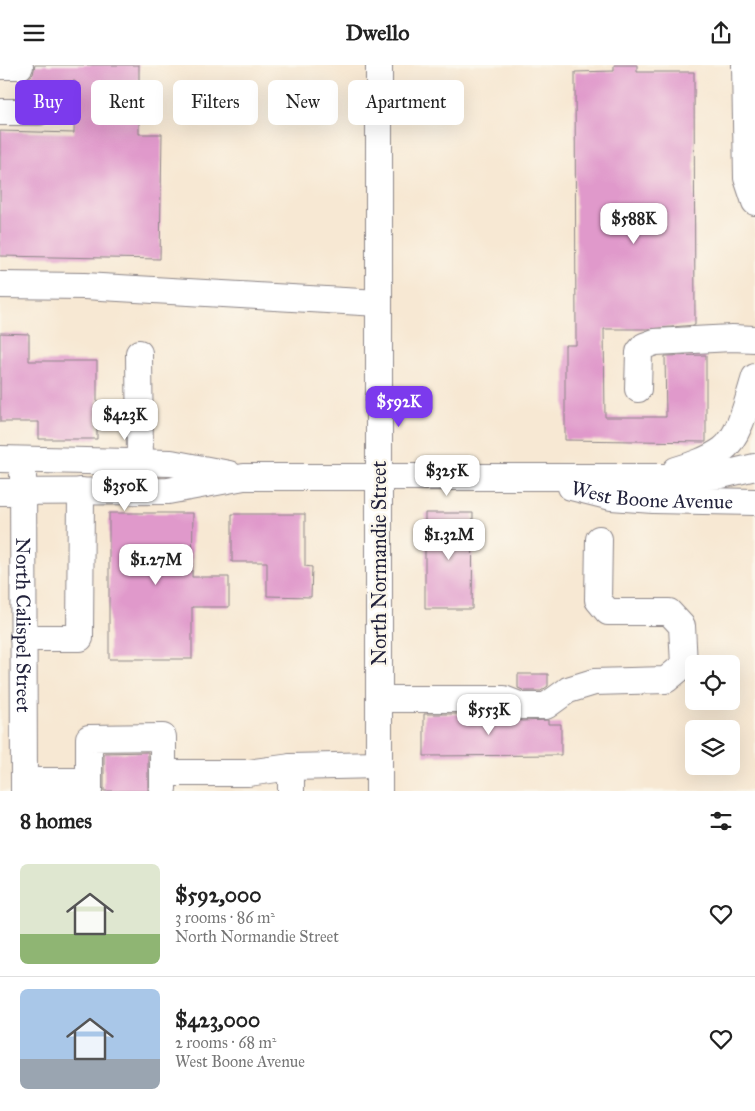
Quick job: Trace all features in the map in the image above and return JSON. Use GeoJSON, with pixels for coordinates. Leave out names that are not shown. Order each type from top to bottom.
{"type":"FeatureCollection","features":[{"type":"Feature","properties":{"kind":"street"},"geometry":{"type":"LineString","coordinates":[[0,65],[20,66]]}},
{"type":"Feature","properties":{"kind":"street","name":"North Normandie Street"},"geometry":{"type":"LineString","coordinates":[[379,65],[379,778]]}},
{"type":"Feature","properties":{"kind":"street"},"geometry":{"type":"LineString","coordinates":[[745,65],[747,178],[755,202]]}},
{"type":"Feature","properties":{"kind":"street"},"geometry":{"type":"LineString","coordinates":[[0,112],[15,112]]}},
{"type":"Feature","properties":{"kind":"street"},"geometry":{"type":"LineString","coordinates":[[0,285],[84,286],[379,303]]}},
{"type":"Feature","properties":{"kind":"street"},"geometry":{"type":"LineString","coordinates":[[638,389],[638,352],[644,346],[654,342],[732,338],[755,339]]}},
{"type":"Feature","properties":{"kind":"street"},"geometry":{"type":"LineString","coordinates":[[139,353],[140,461]]}},
{"type":"Feature","properties":{"kind":"street"},"geometry":{"type":"LineString","coordinates":[[651,477],[700,463],[723,449],[735,435],[755,377]]}},
{"type":"Feature","properties":{"kind":"street","name":"West Boone Avenue"},"geometry":{"type":"LineString","coordinates":[[12,459],[171,463],[244,477]]}},
{"type":"Feature","properties":{"kind":"street","name":"North Calispel Street"},"geometry":{"type":"LineString","coordinates":[[12,459],[12,492],[23,637],[24,786]]}},
{"type":"Feature","properties":{"kind":"street","name":"West Boone Avenue"},"geometry":{"type":"LineString","coordinates":[[12,492],[168,491],[244,477],[651,477],[721,475],[755,467]]}},
{"type":"Feature","properties":{"kind":"street","name":"West Boone Avenue"},"geometry":{"type":"LineString","coordinates":[[521,476],[611,497],[653,500],[755,502]]}},
{"type":"Feature","properties":{"kind":"street"},"geometry":{"type":"LineString","coordinates":[[23,637],[80,638],[81,491]]}},
{"type":"Feature","properties":{"kind":"street"},"geometry":{"type":"LineString","coordinates":[[379,699],[504,699],[522,707],[546,707],[568,690],[594,682],[666,680],[684,665],[682,626],[669,612],[608,612],[598,600],[599,539]]}},
{"type":"Feature","properties":{"kind":"street"},"geometry":{"type":"LineString","coordinates":[[24,786],[89,786],[89,737],[163,737],[163,782],[228,782],[248,773],[291,779],[379,778]]}},
{"type":"Feature","properties":{"kind":"building"},"geometry":{"type":"Polygon","coordinates":[[[35,65],[139,65],[139,80],[91,80],[91,125],[139,125],[139,134],[162,134],[160,259],[0,256],[0,131],[74,133],[74,125],[81,125],[81,80],[24,80],[33,74],[35,65]]]}},
{"type":"Feature","properties":{"kind":"building"},"geometry":{"type":"Polygon","coordinates":[[[614,65],[637,65],[637,72],[694,72],[695,325],[648,329],[604,329],[605,417],[666,417],[665,356],[706,355],[706,442],[565,440],[565,345],[576,345],[575,72],[614,71],[614,65]]]}},
{"type":"Feature","properties":{"kind":"building"},"geometry":{"type":"Polygon","coordinates":[[[0,333],[29,334],[29,361],[97,361],[97,439],[39,439],[39,422],[0,422],[0,333]]]}},
{"type":"Feature","properties":{"kind":"building"},"geometry":{"type":"Polygon","coordinates":[[[109,513],[193,513],[192,577],[229,577],[229,607],[192,607],[192,659],[109,659],[109,513]]]}},
{"type":"Feature","properties":{"kind":"building"},"geometry":{"type":"Polygon","coordinates":[[[425,513],[473,513],[472,609],[425,609],[425,513]]]}},
{"type":"Feature","properties":{"kind":"building"},"geometry":{"type":"Polygon","coordinates":[[[232,514],[305,514],[305,566],[312,567],[311,597],[267,596],[267,562],[232,562],[232,514]]]}},
{"type":"Feature","properties":{"kind":"building"},"geometry":{"type":"Polygon","coordinates":[[[518,674],[548,674],[548,686],[541,691],[525,691],[518,688],[518,674]]]}},
{"type":"Feature","properties":{"kind":"building"},"geometry":{"type":"Polygon","coordinates":[[[424,714],[501,714],[522,721],[548,720],[548,724],[561,724],[561,755],[424,756],[424,714]]]}},
{"type":"Feature","properties":{"kind":"building"},"geometry":{"type":"Polygon","coordinates":[[[148,752],[148,791],[104,791],[104,753],[148,752]]]}}]}
